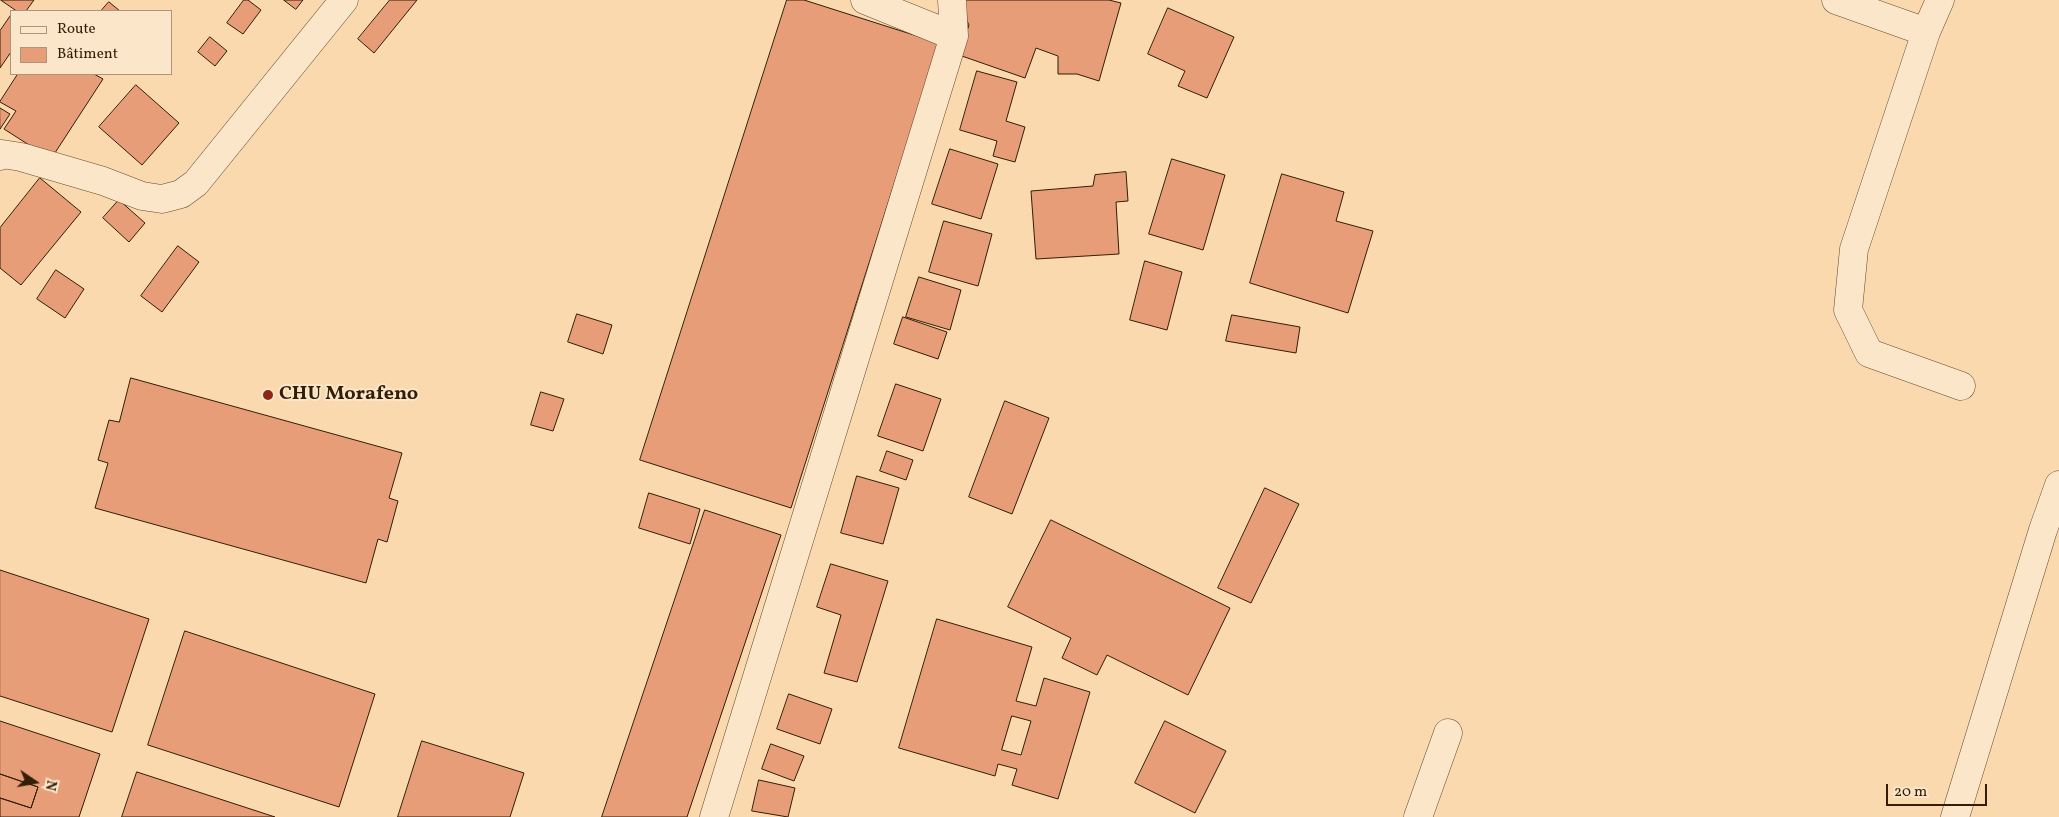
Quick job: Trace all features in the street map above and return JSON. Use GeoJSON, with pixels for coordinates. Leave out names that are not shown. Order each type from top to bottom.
{"type":"FeatureCollection","features":[{"type":"Feature","properties":{"kind":"street"},"geometry":{"type":"LineString","coordinates":[[0,156],[2,154],[21,157],[103,181],[142,196],[162,199],[181,194],[196,183],[344,0]]}},
{"type":"Feature","properties":{"kind":"street"},"geometry":{"type":"LineString","coordinates":[[865,0],[954,36]]}},
{"type":"Feature","properties":{"kind":"street"},"geometry":{"type":"LineString","coordinates":[[714,817],[954,36],[952,0]]}},
{"type":"Feature","properties":{"kind":"street"},"geometry":{"type":"LineString","coordinates":[[1836,0],[1926,32]]}},
{"type":"Feature","properties":{"kind":"street"},"geometry":{"type":"LineString","coordinates":[[1940,0],[1926,32],[1854,249],[1848,310],[1869,354],[1961,386]]}},
{"type":"Feature","properties":{"kind":"street"},"geometry":{"type":"LineString","coordinates":[[1954,817],[2043,530],[2059,485]]}},
{"type":"Feature","properties":{"kind":"street"},"geometry":{"type":"LineString","coordinates":[[1418,817],[1448,733]]}},
{"type":"Feature","properties":{"kind":"building"},"geometry":{"type":"Polygon","coordinates":[[[1,0],[34,0],[27,10],[16,10],[1,0]]]}},
{"type":"Feature","properties":{"kind":"building"},"geometry":{"type":"Polygon","coordinates":[[[244,0],[248,0],[261,10],[243,34],[227,23],[244,0]]]}},
{"type":"Feature","properties":{"kind":"building"},"geometry":{"type":"Polygon","coordinates":[[[284,0],[303,0],[296,9],[284,0]]]}},
{"type":"Feature","properties":{"kind":"building"},"geometry":{"type":"Polygon","coordinates":[[[390,0],[417,0],[374,53],[358,39],[390,0]]]}},
{"type":"Feature","properties":{"kind":"building"},"geometry":{"type":"Polygon","coordinates":[[[787,0],[804,0],[939,43],[791,508],[640,460],[787,0]]]}},
{"type":"Feature","properties":{"kind":"building"},"geometry":{"type":"Polygon","coordinates":[[[959,0],[1109,0],[1121,3],[1099,81],[1077,74],[1058,74],[1058,56],[1036,48],[1025,78],[959,55],[969,25],[959,5],[959,0]]]}},
{"type":"Feature","properties":{"kind":"building"},"geometry":{"type":"Polygon","coordinates":[[[109,2],[119,10],[102,10],[109,2]]]}},
{"type":"Feature","properties":{"kind":"building"},"geometry":{"type":"Polygon","coordinates":[[[1168,8],[1234,37],[1207,98],[1178,86],[1185,71],[1148,54],[1168,8]]]}},
{"type":"Feature","properties":{"kind":"building"},"geometry":{"type":"Polygon","coordinates":[[[10,16],[10,53],[0,68],[0,31],[10,16]]]}},
{"type":"Feature","properties":{"kind":"building"},"geometry":{"type":"Polygon","coordinates":[[[210,37],[227,51],[215,66],[198,52],[210,37]]]}},
{"type":"Feature","properties":{"kind":"building"},"geometry":{"type":"Polygon","coordinates":[[[977,71],[1017,82],[1006,121],[1025,127],[1015,162],[993,156],[997,141],[960,130],[977,71]]]}},
{"type":"Feature","properties":{"kind":"building"},"geometry":{"type":"Polygon","coordinates":[[[17,75],[96,75],[103,79],[51,159],[4,129],[16,111],[0,102],[17,75]]]}},
{"type":"Feature","properties":{"kind":"building"},"geometry":{"type":"Polygon","coordinates":[[[136,85],[179,123],[142,165],[99,127],[136,85]]]}},
{"type":"Feature","properties":{"kind":"building"},"geometry":{"type":"Polygon","coordinates":[[[0,108],[10,114],[0,129],[0,108]]]}},
{"type":"Feature","properties":{"kind":"building"},"geometry":{"type":"Polygon","coordinates":[[[950,149],[998,164],[981,219],[932,204],[950,149]]]}},
{"type":"Feature","properties":{"kind":"building"},"geometry":{"type":"Polygon","coordinates":[[[1172,159],[1225,175],[1203,250],[1149,234],[1172,159]]]}},
{"type":"Feature","properties":{"kind":"building"},"geometry":{"type":"Polygon","coordinates":[[[1126,172],[1128,201],[1116,202],[1119,254],[1036,259],[1031,191],[1093,186],[1095,175],[1126,172]]]}},
{"type":"Feature","properties":{"kind":"building"},"geometry":{"type":"Polygon","coordinates":[[[1282,174],[1344,192],[1336,221],[1373,231],[1348,313],[1250,283],[1282,174]]]}},
{"type":"Feature","properties":{"kind":"building"},"geometry":{"type":"Polygon","coordinates":[[[40,178],[81,212],[21,285],[0,268],[0,228],[40,178]]]}},
{"type":"Feature","properties":{"kind":"building"},"geometry":{"type":"Polygon","coordinates":[[[119,200],[145,223],[129,242],[103,218],[119,200]]]}},
{"type":"Feature","properties":{"kind":"building"},"geometry":{"type":"Polygon","coordinates":[[[944,221],[992,234],[978,286],[929,272],[944,221]]]}},
{"type":"Feature","properties":{"kind":"building"},"geometry":{"type":"Polygon","coordinates":[[[178,246],[199,262],[162,312],[141,296],[178,246]]]}},
{"type":"Feature","properties":{"kind":"building"},"geometry":{"type":"Polygon","coordinates":[[[1145,261],[1182,272],[1167,330],[1130,320],[1145,261]]]}},
{"type":"Feature","properties":{"kind":"building"},"geometry":{"type":"Polygon","coordinates":[[[56,270],[84,289],[65,318],[37,299],[56,270]]]}},
{"type":"Feature","properties":{"kind":"building"},"geometry":{"type":"Polygon","coordinates":[[[919,277],[961,290],[950,330],[906,317],[919,277]]]}},
{"type":"Feature","properties":{"kind":"building"},"geometry":{"type":"Polygon","coordinates":[[[577,314],[612,325],[603,354],[568,342],[577,314]]]}},
{"type":"Feature","properties":{"kind":"building"},"geometry":{"type":"Polygon","coordinates":[[[1232,315],[1300,327],[1296,353],[1226,341],[1232,315]]]}},
{"type":"Feature","properties":{"kind":"building"},"geometry":{"type":"Polygon","coordinates":[[[903,317],[947,332],[938,359],[894,344],[903,317]]]}},
{"type":"Feature","properties":{"kind":"building"},"geometry":{"type":"Polygon","coordinates":[[[131,378],[402,453],[389,498],[398,501],[387,542],[378,539],[366,583],[95,508],[108,463],[98,460],[109,420],[119,422],[131,378]]]}},
{"type":"Feature","properties":{"kind":"building"},"geometry":{"type":"Polygon","coordinates":[[[896,384],[941,399],[923,451],[878,436],[896,384]]]}},
{"type":"Feature","properties":{"kind":"building"},"geometry":{"type":"Polygon","coordinates":[[[541,392],[564,399],[553,431],[531,425],[541,392]]]}},
{"type":"Feature","properties":{"kind":"building"},"geometry":{"type":"Polygon","coordinates":[[[1005,401],[1049,418],[1012,514],[969,497],[1005,401]]]}},
{"type":"Feature","properties":{"kind":"building"},"geometry":{"type":"Polygon","coordinates":[[[887,451],[913,460],[906,480],[880,471],[887,451]]]}},
{"type":"Feature","properties":{"kind":"building"},"geometry":{"type":"Polygon","coordinates":[[[857,476],[899,488],[883,544],[841,533],[857,476]]]}},
{"type":"Feature","properties":{"kind":"building"},"geometry":{"type":"Polygon","coordinates":[[[1265,488],[1299,504],[1251,603],[1218,588],[1265,488]]]}},
{"type":"Feature","properties":{"kind":"building"},"geometry":{"type":"Polygon","coordinates":[[[649,493],[700,509],[690,544],[639,528],[649,493]]]}},
{"type":"Feature","properties":{"kind":"building"},"geometry":{"type":"Polygon","coordinates":[[[705,510],[781,535],[687,817],[602,817],[705,510]]]}},
{"type":"Feature","properties":{"kind":"building"},"geometry":{"type":"Polygon","coordinates":[[[1051,520],[1230,608],[1188,695],[1107,655],[1097,675],[1062,658],[1071,638],[1008,607],[1051,520]]]}},
{"type":"Feature","properties":{"kind":"building"},"geometry":{"type":"Polygon","coordinates":[[[831,564],[888,581],[857,682],[824,673],[841,615],[817,607],[831,564]]]}},
{"type":"Feature","properties":{"kind":"building"},"geometry":{"type":"Polygon","coordinates":[[[0,570],[149,619],[112,732],[0,696],[0,570]]]}},
{"type":"Feature","properties":{"kind":"building"},"geometry":{"type":"Polygon","coordinates":[[[937,619],[1032,647],[1016,701],[1036,706],[1044,678],[1090,692],[1058,799],[1012,785],[1017,769],[998,764],[995,776],[899,748],[937,619]],[[1012,716],[1002,750],[1021,755],[1031,721],[1012,716]]]}},
{"type":"Feature","properties":{"kind":"building"},"geometry":{"type":"Polygon","coordinates":[[[185,631],[375,694],[339,807],[148,745],[185,631]]]}},
{"type":"Feature","properties":{"kind":"building"},"geometry":{"type":"Polygon","coordinates":[[[789,694],[832,709],[820,744],[777,729],[789,694]]]}},
{"type":"Feature","properties":{"kind":"building"},"geometry":{"type":"Polygon","coordinates":[[[0,721],[100,754],[79,817],[0,817],[0,798],[31,808],[38,787],[0,774],[0,721]]]}},
{"type":"Feature","properties":{"kind":"building"},"geometry":{"type":"Polygon","coordinates":[[[1165,721],[1226,751],[1195,813],[1135,783],[1165,721]]]}},
{"type":"Feature","properties":{"kind":"building"},"geometry":{"type":"Polygon","coordinates":[[[422,741],[524,773],[510,817],[398,817],[422,741]]]}},
{"type":"Feature","properties":{"kind":"building"},"geometry":{"type":"Polygon","coordinates":[[[771,744],[804,756],[794,781],[762,769],[771,744]]]}},
{"type":"Feature","properties":{"kind":"building"},"geometry":{"type":"Polygon","coordinates":[[[137,772],[275,817],[122,817],[137,772]]]}},
{"type":"Feature","properties":{"kind":"building"},"geometry":{"type":"Polygon","coordinates":[[[0,774],[38,787],[31,808],[0,798],[0,774]]]}},
{"type":"Feature","properties":{"kind":"building"},"geometry":{"type":"Polygon","coordinates":[[[759,780],[795,788],[788,817],[752,811],[759,780]]]}},
{"type":"Feature","properties":{"kind":"place","name":"CHU Morafeno"},"geometry":{"type":"Point","coordinates":[268,395]}}]}
